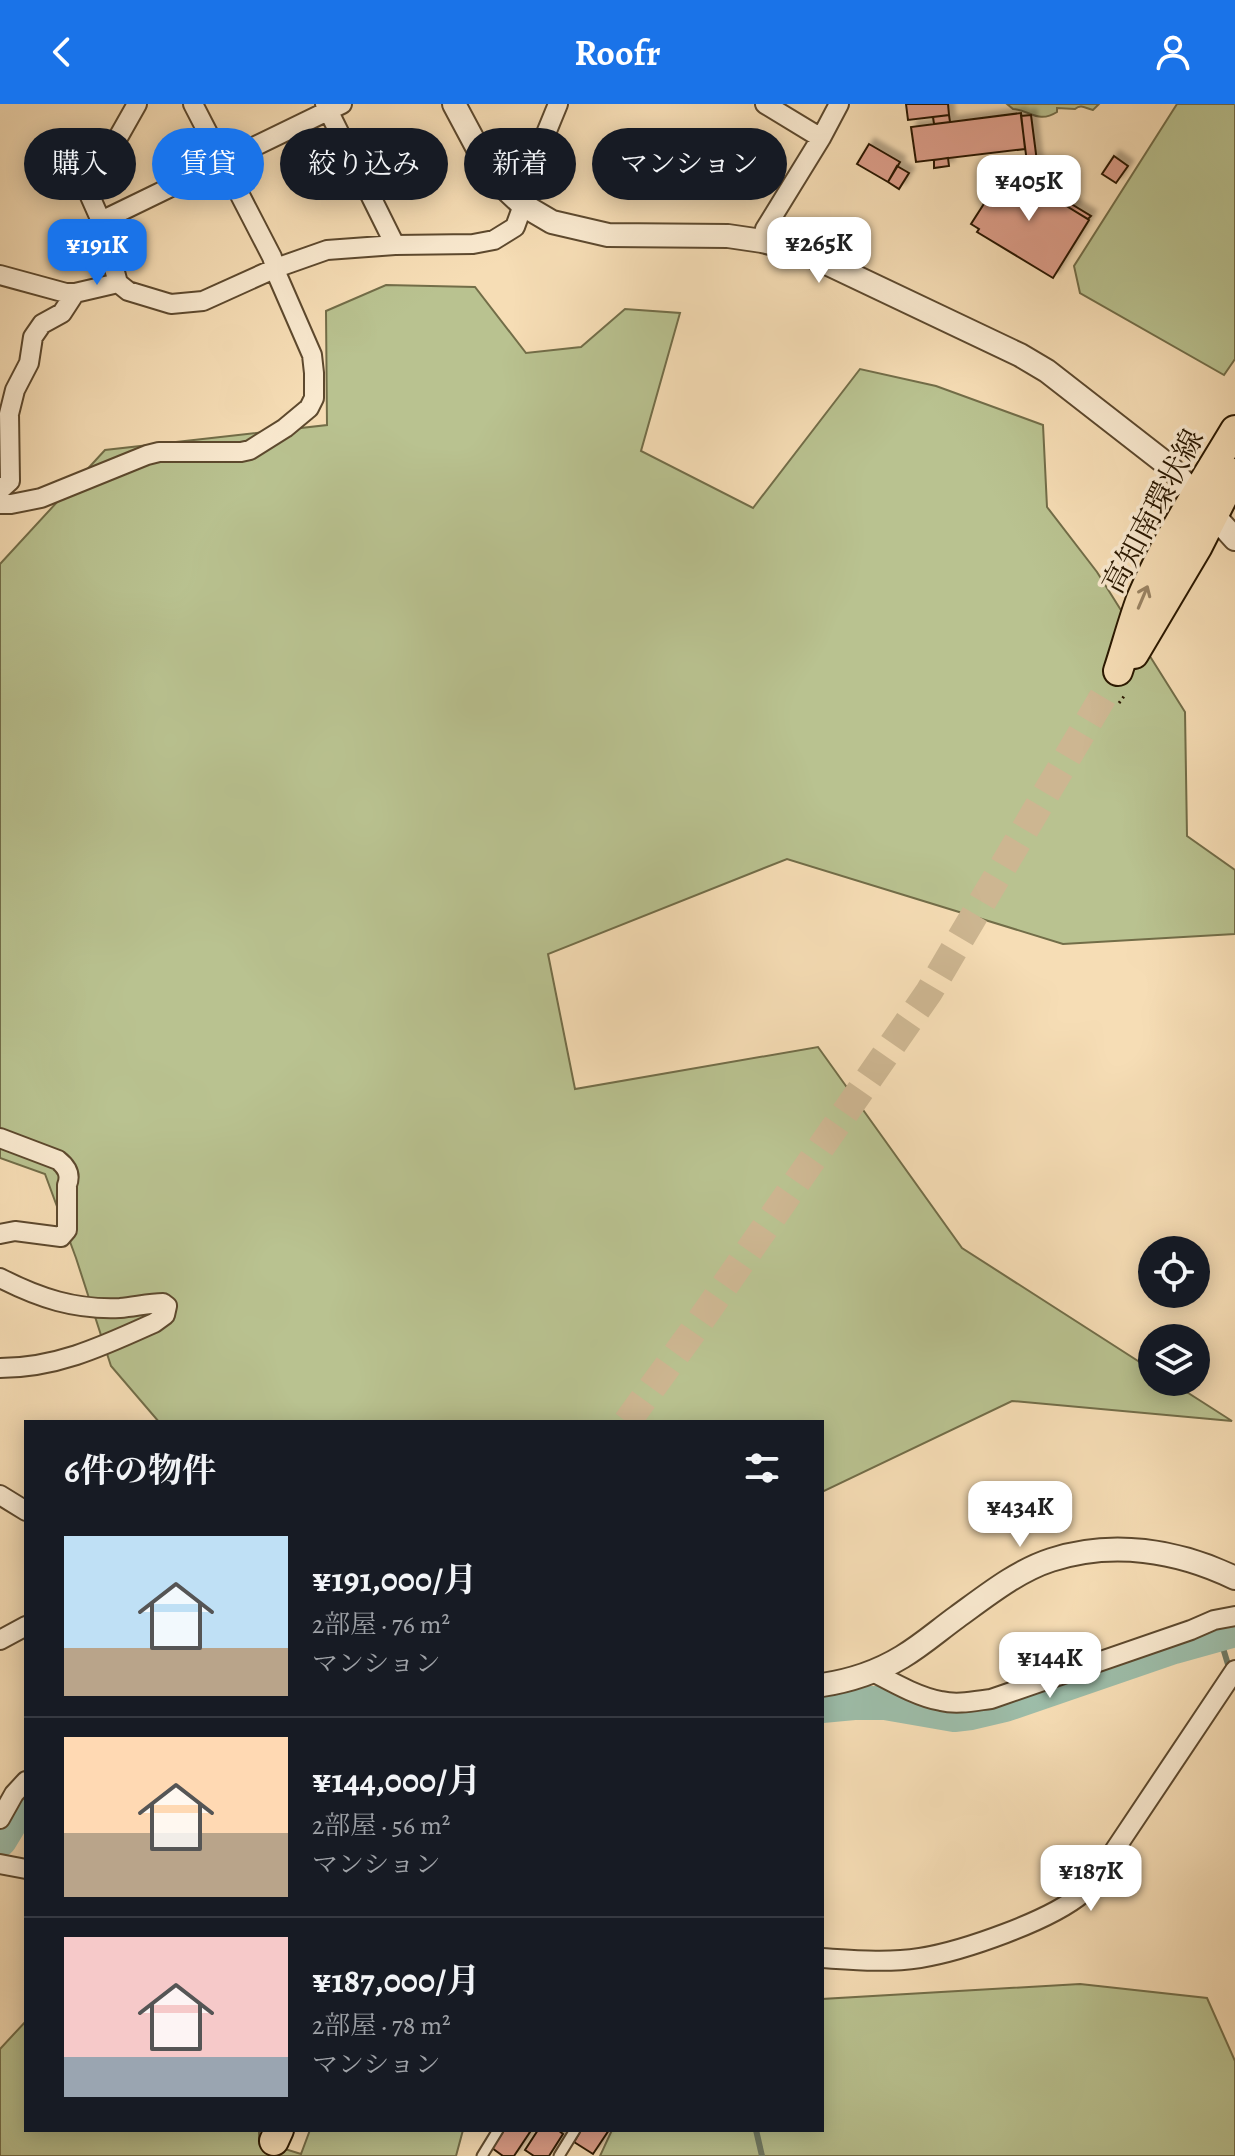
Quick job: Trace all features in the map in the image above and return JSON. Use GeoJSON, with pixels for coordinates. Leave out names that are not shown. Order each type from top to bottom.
{"type":"FeatureCollection","features":[{"type":"Feature","properties":{"kind":"main road","name":"高知南環状線"},"geometry":{"type":"LineString","coordinates":[[1114,678],[1136,651],[1198,546],[1204,505],[1235,430]]}},
{"type":"Feature","properties":{"kind":"main road","name":"高知南環状線"},"geometry":{"type":"LineString","coordinates":[[1204,505],[1235,473]]}},
{"type":"Feature","properties":{"kind":"street"},"geometry":{"type":"LineString","coordinates":[[137,104],[89,194],[101,221],[118,283],[128,291],[171,304],[203,301],[276,268],[327,250],[473,244],[494,240],[515,227],[523,205],[526,182],[558,104]]}},
{"type":"Feature","properties":{"kind":"street"},"geometry":{"type":"LineString","coordinates":[[193,104],[205,128]]}},
{"type":"Feature","properties":{"kind":"street"},"geometry":{"type":"LineString","coordinates":[[454,104],[493,177],[523,205],[552,222],[608,235],[728,236],[799,250],[991,341],[1047,371],[1169,466],[1235,539]]}},
{"type":"Feature","properties":{"kind":"street"},"geometry":{"type":"LineString","coordinates":[[765,104],[821,138]]}},
{"type":"Feature","properties":{"kind":"street"},"geometry":{"type":"LineString","coordinates":[[762,241],[765,229],[839,104]]}},
{"type":"Feature","properties":{"kind":"street"},"geometry":{"type":"LineString","coordinates":[[264,141],[332,106],[395,245]]}},
{"type":"Feature","properties":{"kind":"street"},"geometry":{"type":"LineString","coordinates":[[101,221],[152,196]]}},
{"type":"Feature","properties":{"kind":"street"},"geometry":{"type":"LineString","coordinates":[[0,504],[32,500],[68,489],[159,452],[250,450],[309,408],[314,398],[314,363],[272,257],[243,200]]}},
{"type":"Feature","properties":{"kind":"street"},"geometry":{"type":"LineString","coordinates":[[0,275],[66,293],[118,283]]}},
{"type":"Feature","properties":{"kind":"street"},"geometry":{"type":"LineString","coordinates":[[32,500],[5,486],[9,414],[15,390],[29,363],[33,337],[42,324],[62,313],[75,293]]}},
{"type":"Feature","properties":{"kind":"street"},"geometry":{"type":"LineString","coordinates":[[0,1138],[58,1160],[65,1166],[69,1179],[68,1226],[65,1234],[61,1237],[20,1231],[0,1234]]}},
{"type":"Feature","properties":{"kind":"street"},"geometry":{"type":"LineString","coordinates":[[0,1278],[67,1305],[120,1308],[163,1303],[167,1306],[165,1315],[154,1323],[78,1355],[44,1365],[0,1368]]}},
{"type":"Feature","properties":{"kind":"street"},"geometry":{"type":"LineString","coordinates":[[0,1495],[24,1510]]}},
{"type":"Feature","properties":{"kind":"street"},"geometry":{"type":"LineString","coordinates":[[824,1684],[871,1671],[902,1657],[1009,1581],[1063,1557],[1093,1550],[1143,1549],[1235,1578]]}},
{"type":"Feature","properties":{"kind":"street"},"geometry":{"type":"LineString","coordinates":[[871,1671],[941,1702],[991,1699],[1214,1620],[1235,1616]]}},
{"type":"Feature","properties":{"kind":"street"},"geometry":{"type":"LineString","coordinates":[[0,1640],[24,1627]]}},
{"type":"Feature","properties":{"kind":"street"},"geometry":{"type":"LineString","coordinates":[[824,1958],[878,1961],[919,1958],[948,1951],[990,1939],[1062,1908],[1082,1894],[1103,1871],[1235,1670]]}},
{"type":"Feature","properties":{"kind":"street"},"geometry":{"type":"LineString","coordinates":[[0,1819],[24,1783]]}},
{"type":"Feature","properties":{"kind":"street"},"geometry":{"type":"LineString","coordinates":[[0,1864],[24,1869]]}},
{"type":"Feature","properties":{"kind":"lane"},"geometry":{"type":"LineString","coordinates":[[482,2156],[497,2132]]}},
{"type":"Feature","properties":{"kind":"lane"},"geometry":{"type":"LineString","coordinates":[[559,2156],[574,2132]]}},
{"type":"Feature","properties":{"kind":"green space"},"geometry":{"type":"Polygon","coordinates":[[[1007,104],[1099,104],[1093,110],[1057,108],[1057,112],[1044,117],[1013,109],[1007,104]]]}},
{"type":"Feature","properties":{"kind":"green space"},"geometry":{"type":"Polygon","coordinates":[[[1177,104],[1235,104],[1235,359],[1224,375],[1080,293],[1074,266],[1177,104]]]}},
{"type":"Feature","properties":{"kind":"green space"},"geometry":{"type":"Polygon","coordinates":[[[386,285],[475,287],[526,353],[581,347],[625,309],[680,313],[641,451],[753,508],[860,369],[936,386],[1043,425],[1047,507],[1097,572],[1185,712],[1187,836],[1235,870],[1235,934],[1063,944],[787,859],[548,954],[575,1089],[818,1047],[962,1248],[1138,1361],[1138,1396],[1193,1396],[1232,1421],[1012,1401],[824,1491],[824,1420],[157,1420],[111,1366],[45,1174],[0,1158],[0,564],[105,450],[327,425],[326,311],[386,285]]]}},
{"type":"Feature","properties":{"kind":"green space"},"geometry":{"type":"Polygon","coordinates":[[[1080,1984],[1207,1998],[1235,2061],[1235,2156],[600,2156],[611,2132],[824,2132],[824,1999],[1080,1984]]]}},
{"type":"Feature","properties":{"kind":"green space"},"geometry":{"type":"Polygon","coordinates":[[[24,2023],[24,2132],[259,2132],[259,2141],[301,2154],[309,2132],[462,2132],[456,2156],[0,2156],[0,2049],[24,2023]]]}},
{"type":"Feature","properties":{"kind":"building"},"geometry":{"type":"Polygon","coordinates":[[[906,104],[948,104],[949,115],[908,120],[906,104]]]}},
{"type":"Feature","properties":{"kind":"building"},"geometry":{"type":"Polygon","coordinates":[[[1021,113],[1025,149],[916,162],[911,127],[1021,113]]]}},
{"type":"Feature","properties":{"kind":"building"},"geometry":{"type":"Polygon","coordinates":[[[949,115],[950,122],[934,124],[933,117],[949,115]]]}},
{"type":"Feature","properties":{"kind":"building"},"geometry":{"type":"Polygon","coordinates":[[[1031,115],[1040,185],[1091,216],[1088,219],[1012,173],[1015,169],[1029,178],[1021,116],[1031,115]]]}},
{"type":"Feature","properties":{"kind":"building"},"geometry":{"type":"Polygon","coordinates":[[[869,144],[900,162],[888,182],[857,164],[869,144]]]}},
{"type":"Feature","properties":{"kind":"building"},"geometry":{"type":"Polygon","coordinates":[[[1114,156],[1128,166],[1116,183],[1102,174],[1114,156]]]}},
{"type":"Feature","properties":{"kind":"building"},"geometry":{"type":"Polygon","coordinates":[[[948,158],[949,166],[934,168],[934,160],[948,158]]]}},
{"type":"Feature","properties":{"kind":"building"},"geometry":{"type":"Polygon","coordinates":[[[897,166],[909,173],[899,189],[888,182],[897,166]]]}},
{"type":"Feature","properties":{"kind":"building"},"geometry":{"type":"Polygon","coordinates":[[[1005,168],[1089,220],[1053,278],[977,232],[979,229],[971,224],[987,199],[983,196],[988,188],[991,190],[1005,168]]]}},
{"type":"Feature","properties":{"kind":"building"},"geometry":{"type":"Polygon","coordinates":[[[503,2132],[530,2132],[514,2156],[503,2156],[492,2148],[503,2132]]]}},
{"type":"Feature","properties":{"kind":"building"},"geometry":{"type":"Polygon","coordinates":[[[537,2132],[563,2134],[549,2156],[534,2156],[525,2150],[537,2132]]]}},
{"type":"Feature","properties":{"kind":"building"},"geometry":{"type":"Polygon","coordinates":[[[580,2132],[608,2132],[593,2154],[574,2142],[580,2132]]]}},
{"type":"Feature","properties":{"kind":"waterway"},"geometry":{"type":"LineString","coordinates":[[824,1706],[885,1703],[954,1715],[971,1713],[1005,1705],[1174,1647],[1235,1630]]}},
{"type":"Feature","properties":{"kind":"waterway"},"geometry":{"type":"LineString","coordinates":[[1223,1634],[1223,1648],[1230,1671]]}},
{"type":"Feature","properties":{"kind":"waterway"},"geometry":{"type":"LineString","coordinates":[[0,1840],[24,1800]]}},
{"type":"Feature","properties":{"kind":"waterway"},"geometry":{"type":"LineString","coordinates":[[756,2132],[762,2156]]}},
{"type":"Feature","properties":{"kind":"tunnel"},"geometry":{"type":"LineString","coordinates":[[628,1420],[929,992],[1110,685]]}}]}
